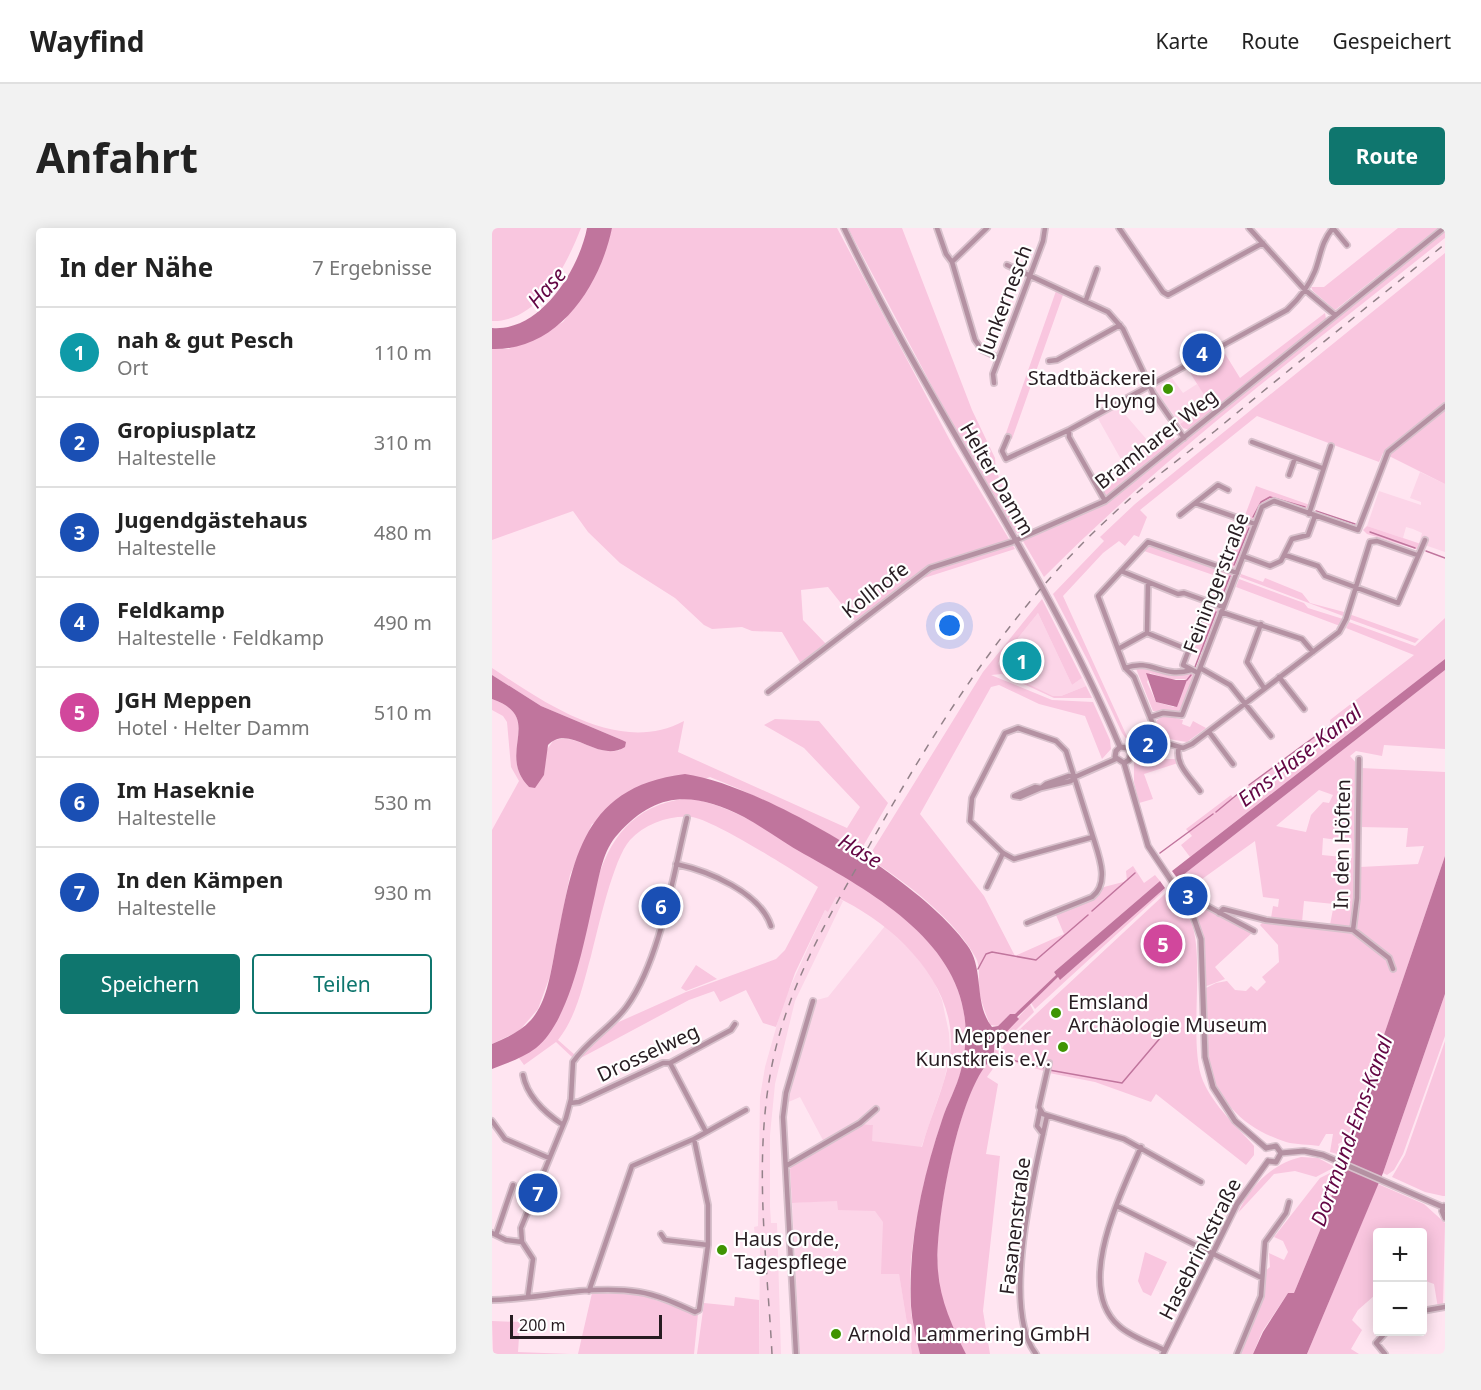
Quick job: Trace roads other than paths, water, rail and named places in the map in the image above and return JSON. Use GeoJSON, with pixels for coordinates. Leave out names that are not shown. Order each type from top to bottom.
{"type":"FeatureCollection","features":[{"type":"Feature","properties":{"kind":"street","name":"Helter Damm"},"geometry":{"type":"LineString","coordinates":[[844,228],[958,443],[1072,641],[1120,747]]}},
{"type":"Feature","properties":{"kind":"street"},"geometry":{"type":"LineString","coordinates":[[938,228],[946,254],[952,262],[975,340],[982,350],[999,358]]}},
{"type":"Feature","properties":{"kind":"street"},"geometry":{"type":"LineString","coordinates":[[952,262],[987,228]]}},
{"type":"Feature","properties":{"kind":"street","name":"Junkernesch"},"geometry":{"type":"LineString","coordinates":[[994,383],[993,374],[1043,241],[1045,228]]}},
{"type":"Feature","properties":{"kind":"street"},"geometry":{"type":"LineString","coordinates":[[1119,228],[1162,292],[1168,295],[1263,243]]}},
{"type":"Feature","properties":{"kind":"street"},"geometry":{"type":"LineString","coordinates":[[1249,228],[1305,290],[1335,315]]}},
{"type":"Feature","properties":{"kind":"street"},"geometry":{"type":"LineString","coordinates":[[1008,437],[1002,451],[1006,459],[1069,430],[1281,314],[1305,290],[1315,272],[1322,243],[1333,228],[1347,245]]}},
{"type":"Feature","properties":{"kind":"street","name":"Bramharer Weg"},"geometry":{"type":"LineString","coordinates":[[1015,540],[1105,501],[1444,228]]}},
{"type":"Feature","properties":{"kind":"street"},"geometry":{"type":"LineString","coordinates":[[1007,265],[1108,312],[1120,325],[1149,385],[1184,438]]}},
{"type":"Feature","properties":{"kind":"street"},"geometry":{"type":"LineString","coordinates":[[1086,300],[1097,269]]}},
{"type":"Feature","properties":{"kind":"street"},"geometry":{"type":"LineString","coordinates":[[1049,361],[1057,360],[1120,325]]}},
{"type":"Feature","properties":{"kind":"street","name":"Feiningerstraße"},"geometry":{"type":"LineString","coordinates":[[1151,717],[1163,713],[1182,715],[1262,507],[1270,501],[1356,530],[1360,528],[1388,452],[1445,406]]}},
{"type":"Feature","properties":{"kind":"street"},"geometry":{"type":"LineString","coordinates":[[1069,430],[1069,437],[1105,501]]}},
{"type":"Feature","properties":{"kind":"street"},"geometry":{"type":"LineString","coordinates":[[1252,442],[1322,468]]}},
{"type":"Feature","properties":{"kind":"street"},"geometry":{"type":"LineString","coordinates":[[1309,514],[1331,446]]}},
{"type":"Feature","properties":{"kind":"street"},"geometry":{"type":"LineString","coordinates":[[1289,475],[1295,458]]}},
{"type":"Feature","properties":{"kind":"street"},"geometry":{"type":"LineString","coordinates":[[1180,515],[1218,485],[1228,490]]}},
{"type":"Feature","properties":{"kind":"street"},"geometry":{"type":"LineString","coordinates":[[1195,503],[1255,524]]}},
{"type":"Feature","properties":{"kind":"street"},"geometry":{"type":"LineString","coordinates":[[1243,556],[1270,566],[1281,561],[1292,539],[1308,535],[1315,516]]}},
{"type":"Feature","properties":{"kind":"street","name":"Kollhofe"},"geometry":{"type":"LineString","coordinates":[[768,692],[916,576],[941,563],[1015,540]]}},
{"type":"Feature","properties":{"kind":"street"},"geometry":{"type":"LineString","coordinates":[[1285,555],[1318,566],[1325,576],[1398,603],[1425,540]]}},
{"type":"Feature","properties":{"kind":"street"},"geometry":{"type":"LineString","coordinates":[[1131,753],[1170,743],[1179,747],[1189,747],[1343,627],[1370,542],[1377,541],[1417,555]]}},
{"type":"Feature","properties":{"kind":"street"},"geometry":{"type":"LineString","coordinates":[[1161,744],[1134,677],[1125,668],[1098,596],[1148,542],[1237,573]]}},
{"type":"Feature","properties":{"kind":"street"},"geometry":{"type":"LineString","coordinates":[[1122,571],[1207,602],[1254,625],[1261,624],[1302,639],[1313,652]]}},
{"type":"Feature","properties":{"kind":"street"},"geometry":{"type":"LineString","coordinates":[[1147,633],[1148,582]]}},
{"type":"Feature","properties":{"kind":"street"},"geometry":{"type":"LineString","coordinates":[[1191,670],[1183,665],[1207,602]]}},
{"type":"Feature","properties":{"kind":"street"},"geometry":{"type":"LineString","coordinates":[[1261,624],[1247,662],[1264,688]]}},
{"type":"Feature","properties":{"kind":"street"},"geometry":{"type":"LineString","coordinates":[[1118,649],[1147,633]]}},
{"type":"Feature","properties":{"kind":"street"},"geometry":{"type":"LineString","coordinates":[[1147,633],[1189,650]]}},
{"type":"Feature","properties":{"kind":"street"},"geometry":{"type":"LineString","coordinates":[[1125,668],[1143,665],[1172,674],[1191,670],[1222,679],[1271,736]]}},
{"type":"Feature","properties":{"kind":"street"},"geometry":{"type":"LineString","coordinates":[[1279,677],[1304,709]]}},
{"type":"Feature","properties":{"kind":"street"},"geometry":{"type":"LineString","coordinates":[[1027,923],[1092,897],[1098,892],[1102,876],[1093,837],[1075,777],[1062,745],[1018,729],[1005,733],[972,798],[970,821],[1003,853],[1014,859],[1093,837]]}},
{"type":"Feature","properties":{"kind":"street"},"geometry":{"type":"LineString","coordinates":[[1209,732],[1233,764]]}},
{"type":"Feature","properties":{"kind":"street"},"geometry":{"type":"LineString","coordinates":[[1116,759],[1115,752],[1120,747],[1126,748],[1131,753]]}},
{"type":"Feature","properties":{"kind":"street"},"geometry":{"type":"LineString","coordinates":[[1179,747],[1177,755],[1179,762],[1200,791]]}},
{"type":"Feature","properties":{"kind":"street"},"geometry":{"type":"LineString","coordinates":[[1124,763],[1130,758],[1131,753]]}},
{"type":"Feature","properties":{"kind":"street"},"geometry":{"type":"LineString","coordinates":[[1116,759],[1124,763],[1148,846],[1191,910],[1201,939],[1203,1035],[1208,1073],[1228,1112],[1266,1148]]}},
{"type":"Feature","properties":{"kind":"street"},"geometry":{"type":"LineString","coordinates":[[1041,788],[1035,787],[1014,796],[1020,797],[1041,788],[1071,781],[1075,777],[1116,759]]}},
{"type":"Feature","properties":{"kind":"street","name":"In den Höften"},"geometry":{"type":"LineString","coordinates":[[1353,930],[1358,898],[1359,759]]}},
{"type":"Feature","properties":{"kind":"street"},"geometry":{"type":"LineString","coordinates":[[528,1296],[533,1259],[522,1242],[523,1218],[563,1125],[570,1103],[573,1062],[622,1012],[643,977],[655,945],[687,818]]}},
{"type":"Feature","properties":{"kind":"street"},"geometry":{"type":"LineString","coordinates":[[987,887],[1003,853]]}},
{"type":"Feature","properties":{"kind":"street"},"geometry":{"type":"LineString","coordinates":[[676,864],[716,876],[736,888],[766,914],[771,926]]}},
{"type":"Feature","properties":{"kind":"street","name":"In den Höften"},"geometry":{"type":"LineString","coordinates":[[1191,910],[1205,905],[1254,931]]}},
{"type":"Feature","properties":{"kind":"street","name":"In den Höften"},"geometry":{"type":"LineString","coordinates":[[1220,913],[1223,909],[1266,920],[1353,930],[1389,958],[1393,969]]}},
{"type":"Feature","properties":{"kind":"street"},"geometry":{"type":"LineString","coordinates":[[796,1354],[784,1104],[813,1001]]}},
{"type":"Feature","properties":{"kind":"street","name":"Drosselweg"},"geometry":{"type":"LineString","coordinates":[[570,1103],[579,1102],[663,1063],[670,1063],[731,1030],[735,1024]]}},
{"type":"Feature","properties":{"kind":"street"},"geometry":{"type":"LineString","coordinates":[[670,1063],[705,1130]]}},
{"type":"Feature","properties":{"kind":"street","name":"Fasanenstraße"},"geometry":{"type":"LineString","coordinates":[[1043,1134],[1037,1126],[1048,1067]]}},
{"type":"Feature","properties":{"kind":"street"},"geometry":{"type":"LineString","coordinates":[[523,1075],[525,1087],[536,1101],[563,1125]]}},
{"type":"Feature","properties":{"kind":"street"},"geometry":{"type":"LineString","coordinates":[[786,1166],[860,1124],[876,1109]]}},
{"type":"Feature","properties":{"kind":"street"},"geometry":{"type":"LineString","coordinates":[[589,1291],[632,1166],[694,1139],[705,1130],[746,1110]]}},
{"type":"Feature","properties":{"kind":"street"},"geometry":{"type":"LineString","coordinates":[[1040,1111],[1047,1116],[1109,1132],[1141,1147],[1201,1182]]}},
{"type":"Feature","properties":{"kind":"street","name":"Fasanenstraße"},"geometry":{"type":"LineString","coordinates":[[1036,1354],[1025,1335],[1020,1305],[1029,1202],[1047,1116]]}},
{"type":"Feature","properties":{"kind":"street"},"geometry":{"type":"LineString","coordinates":[[492,1121],[505,1139],[549,1158]]}},
{"type":"Feature","properties":{"kind":"street"},"geometry":{"type":"LineString","coordinates":[[492,1300],[589,1291],[638,1292],[660,1297],[695,1312],[699,1310],[708,1245],[708,1205],[694,1139]]}},
{"type":"Feature","properties":{"kind":"street"},"geometry":{"type":"LineString","coordinates":[[1266,1148],[1276,1146],[1281,1153]]}},
{"type":"Feature","properties":{"kind":"street"},"geometry":{"type":"LineString","coordinates":[[1141,1147],[1117,1206],[1100,1269],[1104,1303],[1120,1327],[1163,1352]]}},
{"type":"Feature","properties":{"kind":"street"},"geometry":{"type":"LineString","coordinates":[[1266,1148],[1264,1154],[1268,1161],[1276,1162],[1281,1153]]}},
{"type":"Feature","properties":{"kind":"street"},"geometry":{"type":"LineString","coordinates":[[1281,1153],[1312,1152],[1338,1161],[1444,1206],[1445,1218]]}},
{"type":"Feature","properties":{"kind":"street","name":"Hasebrinkstraße"},"geometry":{"type":"LineString","coordinates":[[1163,1352],[1243,1193],[1268,1161]]}},
{"type":"Feature","properties":{"kind":"street"},"geometry":{"type":"LineString","coordinates":[[513,1185],[494,1234],[506,1240],[522,1242]]}},
{"type":"Feature","properties":{"kind":"street"},"geometry":{"type":"LineString","coordinates":[[1236,1354],[1262,1296],[1265,1242],[1286,1213],[1289,1202]]}},
{"type":"Feature","properties":{"kind":"street"},"geometry":{"type":"LineString","coordinates":[[1117,1206],[1262,1278]]}},
{"type":"Feature","properties":{"kind":"street"},"geometry":{"type":"LineString","coordinates":[[661,1234],[666,1239],[708,1245]]}},
{"type":"Feature","properties":{"kind":"street"},"geometry":{"type":"LineString","coordinates":[[1427,1310],[1445,1307]]}},
{"type":"Feature","properties":{"kind":"street"},"geometry":{"type":"LineString","coordinates":[[1382,1336],[1376,1343],[1386,1354]]}},
{"type":"Feature","properties":{"kind":"water"},"geometry":{"type":"Polygon","coordinates":[[[587,228],[612,228],[597,272],[572,311],[556,327],[537,339],[516,347],[492,349],[492,328],[510,327],[526,320],[555,295],[576,261],[587,228]]]}},
{"type":"Feature","properties":{"kind":"water"},"geometry":{"type":"Polygon","coordinates":[[[1445,659],[1445,670],[1178,879],[1172,871],[1445,659]]]}},
{"type":"Feature","properties":{"kind":"water"},"geometry":{"type":"Polygon","coordinates":[[[1146,673],[1176,680],[1187,680],[1177,707],[1156,702],[1146,673]]]}},
{"type":"Feature","properties":{"kind":"water"},"geometry":{"type":"Polygon","coordinates":[[[492,675],[541,706],[626,742],[625,747],[615,751],[605,751],[575,740],[557,739],[548,745],[544,775],[535,788],[529,787],[520,774],[516,761],[518,726],[516,716],[508,707],[492,699],[492,675]]]}},
{"type":"Feature","properties":{"kind":"water"},"geometry":{"type":"Polygon","coordinates":[[[685,774],[718,782],[756,796],[796,816],[838,839],[914,892],[945,919],[967,945],[976,965],[986,1018],[992,1027],[998,1026],[1010,1014],[1015,1014],[1056,975],[1054,972],[1160,881],[1165,888],[1060,980],[1058,977],[1017,1017],[1019,1019],[994,1045],[994,1057],[981,1072],[970,1095],[951,1157],[938,1250],[941,1293],[966,1354],[920,1354],[911,1306],[914,1235],[923,1188],[942,1120],[961,1070],[966,1030],[960,995],[945,965],[924,937],[897,913],[867,891],[751,821],[709,803],[677,800],[647,809],[618,834],[605,854],[575,977],[559,1018],[536,1048],[492,1069],[492,1044],[527,1024],[544,998],[575,863],[586,837],[601,814],[622,796],[649,782],[685,774]]]}},
{"type":"Feature","properties":{"kind":"water","name":"Dortmund-Ems-Kanal"},"geometry":{"type":"Polygon","coordinates":[[[1445,856],[1445,994],[1383,1173],[1307,1354],[1253,1354],[1263,1332],[1288,1293],[1294,1293],[1328,1211],[1336,1178],[1346,1153],[1345,1149],[1445,856]]]}},
{"type":"Feature","properties":{"kind":"waterway"},"geometry":{"type":"LineString","coordinates":[[1253,517],[1261,502],[1270,497],[1305,507]]}},
{"type":"Feature","properties":{"kind":"waterway"},"geometry":{"type":"LineString","coordinates":[[1316,511],[1355,524]]}},
{"type":"Feature","properties":{"kind":"waterway"},"geometry":{"type":"LineString","coordinates":[[1234,565],[1249,528]]}},
{"type":"Feature","properties":{"kind":"waterway"},"geometry":{"type":"LineString","coordinates":[[1370,532],[1415,548]]}},
{"type":"Feature","properties":{"kind":"waterway"},"geometry":{"type":"LineString","coordinates":[[1426,551],[1445,558]]}},
{"type":"Feature","properties":{"kind":"waterway"},"geometry":{"type":"LineString","coordinates":[[1221,599],[1230,576]]}},
{"type":"Feature","properties":{"kind":"waterway"},"geometry":{"type":"LineString","coordinates":[[1195,667],[1216,612]]}},
{"type":"Feature","properties":{"kind":"waterway"},"geometry":{"type":"LineString","coordinates":[[1187,680],[1191,675]]}},
{"type":"Feature","properties":{"kind":"waterway","name":"Ems-Hase-Kanal"},"geometry":{"type":"LineString","coordinates":[[1249,785],[1332,724]]}},
{"type":"Feature","properties":{"kind":"waterway","name":"Ems-Hase-Kanal"},"geometry":{"type":"LineString","coordinates":[[1216,812],[1245,788]]}},
{"type":"Feature","properties":{"kind":"waterway"},"geometry":{"type":"LineString","coordinates":[[1160,853],[1213,814]]}},
{"type":"Feature","properties":{"kind":"waterway"},"geometry":{"type":"LineString","coordinates":[[1092,911],[1135,873]]}},
{"type":"Feature","properties":{"kind":"waterway"},"geometry":{"type":"LineString","coordinates":[[978,969],[986,954],[992,952],[1036,960],[1088,915]]}},
{"type":"Feature","properties":{"kind":"waterway"},"geometry":{"type":"LineString","coordinates":[[1049,1070],[1122,1083],[1161,1037]]}},
{"type":"Feature","properties":{"kind":"waterway"},"geometry":{"type":"LineString","coordinates":[[1004,1058],[1045,1068]]}},
{"type":"Feature","properties":{"kind":"railway"},"geometry":{"type":"LineString","coordinates":[[772,1354],[762,1173],[766,1101],[779,1035],[811,952],[839,898],[921,756],[1008,628],[1076,550],[1138,492],[1445,244]]}},
{"type":"Feature","properties":{"kind":"place","name":"Feldkamp"},"geometry":{"type":"Point","coordinates":[1202,353]}},
{"type":"Feature","properties":{"kind":"place","name":"Stadtbäckerei Hoyng"},"geometry":{"type":"Point","coordinates":[1168,389]}},
{"type":"Feature","properties":{"kind":"place","name":"nah & gut Pesch"},"geometry":{"type":"Point","coordinates":[1022,661]}},
{"type":"Feature","properties":{"kind":"place","name":"Gropiusplatz"},"geometry":{"type":"Point","coordinates":[1148,744]}},
{"type":"Feature","properties":{"kind":"place","name":"Jugendgästehaus"},"geometry":{"type":"Point","coordinates":[1188,896]}},
{"type":"Feature","properties":{"kind":"place","name":"Im Haseknie"},"geometry":{"type":"Point","coordinates":[661,906]}},
{"type":"Feature","properties":{"kind":"place","name":"JGH Meppen"},"geometry":{"type":"Point","coordinates":[1163,944]}},
{"type":"Feature","properties":{"kind":"place","name":"Emsland Archäologie Museum"},"geometry":{"type":"Point","coordinates":[1056,1013]}},
{"type":"Feature","properties":{"kind":"place","name":"Meppener Kunstkreis e.V."},"geometry":{"type":"Point","coordinates":[1063,1047]}},
{"type":"Feature","properties":{"kind":"place","name":"In den Kämpen"},"geometry":{"type":"Point","coordinates":[538,1193]}},
{"type":"Feature","properties":{"kind":"place","name":"Haus Orde, Tagespflege"},"geometry":{"type":"Point","coordinates":[722,1250]}},
{"type":"Feature","properties":{"kind":"place","name":"Arnold Lammering GmbH"},"geometry":{"type":"Point","coordinates":[836,1334]}},
{"type":"Feature","properties":{"kind":"water label","name":"Hase"},"geometry":{"type":"Point","coordinates":[547,288]}},
{"type":"Feature","properties":{"kind":"water label","name":"Hase"},"geometry":{"type":"Point","coordinates":[860,851]}}]}
